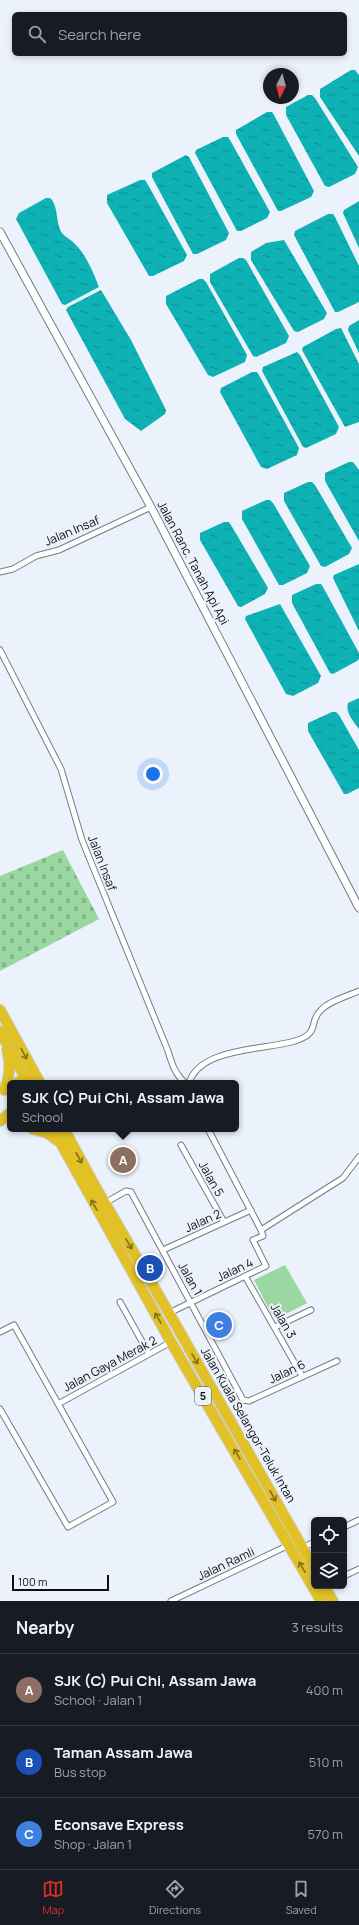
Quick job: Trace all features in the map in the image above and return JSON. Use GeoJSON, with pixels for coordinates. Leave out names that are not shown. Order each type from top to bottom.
{"type":"FeatureCollection","features":[{"type":"Feature","properties":{"kind":"highway"},"geometry":{"type":"LineString","coordinates":[[0,1010],[27,1077]]}},
{"type":"Feature","properties":{"kind":"highway"},"geometry":{"type":"LineString","coordinates":[[2,1035],[27,1077]]}},
{"type":"Feature","properties":{"kind":"highway"},"geometry":{"type":"LineString","coordinates":[[2,1035],[10,1067],[8,1080]]}},
{"type":"Feature","properties":{"kind":"highway"},"geometry":{"type":"LineString","coordinates":[[41,1132],[60,1142]]}},
{"type":"Feature","properties":{"kind":"highway","name":"Jalan Kuala Selangor-Teluk Intan"},"geometry":{"type":"LineString","coordinates":[[55,1132],[172,1342],[321,1601]]}},
{"type":"Feature","properties":{"kind":"highway","name":"Jalan Kuala Selangor-Teluk Intan"},"geometry":{"type":"LineString","coordinates":[[66,1132],[311,1563]]}},
{"type":"Feature","properties":{"kind":"highway"},"geometry":{"type":"LineString","coordinates":[[326,1589],[333,1601]]}},
{"type":"Feature","properties":{"kind":"street","name":"Jalan Ranc. Tanah Api Api"},"geometry":{"type":"LineString","coordinates":[[0,232],[151,507],[359,908]]}},
{"type":"Feature","properties":{"kind":"street","name":"Jalan Insaf"},"geometry":{"type":"LineString","coordinates":[[0,572],[13,569],[36,556],[59,550],[151,507]]}},
{"type":"Feature","properties":{"kind":"street","name":"Jalan Insaf"},"geometry":{"type":"LineString","coordinates":[[0,650],[61,769],[82,840],[108,907],[168,1050],[172,1064],[183,1080]]}},
{"type":"Feature","properties":{"kind":"street"},"geometry":{"type":"LineString","coordinates":[[190,1080],[192,1075],[201,1067],[224,1054],[276,1046],[298,1040],[308,1035],[315,1026],[316,1015],[321,1009],[359,991]]}},
{"type":"Feature","properties":{"kind":"street"},"geometry":{"type":"LineString","coordinates":[[210,1132],[261,1230],[343,1178],[359,1158]]}},
{"type":"Feature","properties":{"kind":"street","name":"Jalan 5"},"geometry":{"type":"LineString","coordinates":[[182,1145],[224,1222]]}},
{"type":"Feature","properties":{"kind":"street","name":"Jalan 1"},"geometry":{"type":"LineString","coordinates":[[105,1203],[126,1191],[131,1192],[242,1399],[245,1401]]}},
{"type":"Feature","properties":{"kind":"street","name":"Jalan 2"},"geometry":{"type":"LineString","coordinates":[[163,1250],[251,1210]]}},
{"type":"Feature","properties":{"kind":"street","name":"Jalan 4"},"geometry":{"type":"LineString","coordinates":[[169,1313],[266,1266],[253,1240],[263,1236],[261,1230]]}},
{"type":"Feature","properties":{"kind":"street","name":"Jalan 3"},"geometry":{"type":"LineString","coordinates":[[245,1276],[302,1376]]}},
{"type":"Feature","properties":{"kind":"street"},"geometry":{"type":"LineString","coordinates":[[120,1302],[149,1354]]}},
{"type":"Feature","properties":{"kind":"street"},"geometry":{"type":"LineString","coordinates":[[275,1327],[311,1310]]}},
{"type":"Feature","properties":{"kind":"street"},"geometry":{"type":"LineString","coordinates":[[0,1332],[14,1325],[113,1502],[68,1527],[0,1409]]}},
{"type":"Feature","properties":{"kind":"street","name":"Jalan Gaya Merak 2"},"geometry":{"type":"LineString","coordinates":[[58,1404],[172,1342]]}},
{"type":"Feature","properties":{"kind":"street","name":"Jalan 6"},"geometry":{"type":"LineString","coordinates":[[245,1401],[249,1401],[337,1361]]}},
{"type":"Feature","properties":{"kind":"street"},"geometry":{"type":"LineString","coordinates":[[347,1526],[359,1520]]}},
{"type":"Feature","properties":{"kind":"street"},"geometry":{"type":"LineString","coordinates":[[303,1548],[311,1544]]}},
{"type":"Feature","properties":{"kind":"street","name":"Jalan Ramli"},"geometry":{"type":"LineString","coordinates":[[171,1601],[289,1545]]}},
{"type":"Feature","properties":{"kind":"street"},"geometry":{"type":"LineString","coordinates":[[347,1575],[359,1569]]}},
{"type":"Feature","properties":{"kind":"green space"},"geometry":{"type":"Polygon","coordinates":[[[63,850],[99,919],[0,971],[0,876],[63,850]]]}},
{"type":"Feature","properties":{"kind":"green space"},"geometry":{"type":"Polygon","coordinates":[[[285,1265],[307,1303],[282,1316],[272,1315],[254,1280],[285,1265]]]}},
{"type":"Feature","properties":{"kind":"water"},"geometry":{"type":"Polygon","coordinates":[[[351,70],[355,70],[359,75],[359,156],[320,97],[320,89],[351,70]]]}},
{"type":"Feature","properties":{"kind":"water"},"geometry":{"type":"Polygon","coordinates":[[[308,95],[312,95],[315,98],[358,167],[355,174],[329,187],[325,186],[286,115],[286,107],[292,104],[299,104],[299,100],[308,95]]]}},
{"type":"Feature","properties":{"kind":"water"},"geometry":{"type":"Polygon","coordinates":[[[267,112],[272,112],[274,115],[314,191],[311,197],[281,211],[278,211],[236,134],[236,130],[267,112]]]}},
{"type":"Feature","properties":{"kind":"water"},"geometry":{"type":"Polygon","coordinates":[[[223,137],[228,137],[230,140],[270,212],[267,218],[241,231],[237,231],[195,153],[196,150],[223,137]]]}},
{"type":"Feature","properties":{"kind":"water"},"geometry":{"type":"Polygon","coordinates":[[[186,155],[189,157],[229,233],[226,240],[197,254],[193,254],[152,177],[152,173],[186,155]]]}},
{"type":"Feature","properties":{"kind":"water"},"geometry":{"type":"Polygon","coordinates":[[[140,180],[145,180],[147,183],[187,255],[184,261],[153,276],[149,276],[107,203],[107,195],[140,180]]]}},
{"type":"Feature","properties":{"kind":"water"},"geometry":{"type":"Polygon","coordinates":[[[46,198],[50,198],[53,201],[58,224],[62,233],[82,252],[99,287],[65,305],[62,304],[16,219],[19,213],[46,198]]]}},
{"type":"Feature","properties":{"kind":"water"},"geometry":{"type":"Polygon","coordinates":[[[359,201],[359,248],[343,213],[344,210],[359,201]]]}},
{"type":"Feature","properties":{"kind":"water"},"geometry":{"type":"Polygon","coordinates":[[[328,214],[333,214],[335,217],[359,266],[359,302],[338,312],[335,312],[294,235],[295,231],[328,214]]]}},
{"type":"Feature","properties":{"kind":"water"},"geometry":{"type":"Polygon","coordinates":[[[284,240],[327,313],[324,319],[298,332],[294,331],[251,260],[251,252],[266,243],[284,240]]]}},
{"type":"Feature","properties":{"kind":"water"},"geometry":{"type":"Polygon","coordinates":[[[239,258],[246,260],[289,336],[286,343],[256,357],[253,356],[210,282],[210,274],[239,258]]]}},
{"type":"Feature","properties":{"kind":"water"},"geometry":{"type":"Polygon","coordinates":[[[199,279],[203,279],[206,282],[247,355],[245,362],[213,377],[208,375],[166,304],[166,296],[199,279]]]}},
{"type":"Feature","properties":{"kind":"water"},"geometry":{"type":"Polygon","coordinates":[[[101,290],[131,340],[166,410],[165,414],[141,431],[125,419],[66,310],[68,307],[101,290]]]}},
{"type":"Feature","properties":{"kind":"water"},"geometry":{"type":"Polygon","coordinates":[[[359,320],[359,353],[348,330],[349,326],[359,320]]]}},
{"type":"Feature","properties":{"kind":"water"},"geometry":{"type":"Polygon","coordinates":[[[341,328],[359,364],[359,422],[345,427],[302,350],[303,347],[336,329],[341,328]]]}},
{"type":"Feature","properties":{"kind":"water"},"geometry":{"type":"Polygon","coordinates":[[[297,352],[339,427],[336,434],[306,448],[303,447],[262,371],[263,367],[297,352]]]}},
{"type":"Feature","properties":{"kind":"water"},"geometry":{"type":"Polygon","coordinates":[[[252,372],[257,372],[259,375],[299,448],[297,455],[267,469],[261,467],[220,392],[221,388],[252,372]]]}},
{"type":"Feature","properties":{"kind":"water"},"geometry":{"type":"Polygon","coordinates":[[[349,462],[353,462],[359,470],[359,541],[325,481],[325,473],[349,462]]]}},
{"type":"Feature","properties":{"kind":"water"},"geometry":{"type":"Polygon","coordinates":[[[308,482],[312,482],[315,485],[352,548],[349,554],[325,567],[321,566],[284,501],[284,493],[308,482]]]}},
{"type":"Feature","properties":{"kind":"water"},"geometry":{"type":"Polygon","coordinates":[[[266,500],[270,500],[273,503],[310,566],[307,573],[283,585],[279,585],[242,519],[242,511],[266,500]]]}},
{"type":"Feature","properties":{"kind":"water"},"geometry":{"type":"Polygon","coordinates":[[[224,522],[229,522],[231,525],[268,588],[265,594],[241,607],[238,606],[200,540],[200,533],[224,522]]]}},
{"type":"Feature","properties":{"kind":"water"},"geometry":{"type":"Polygon","coordinates":[[[359,564],[359,631],[333,578],[334,575],[359,564]]]}},
{"type":"Feature","properties":{"kind":"water"},"geometry":{"type":"Polygon","coordinates":[[[316,584],[321,584],[323,587],[359,653],[359,659],[357,661],[333,674],[330,673],[292,603],[292,595],[316,584]]]}},
{"type":"Feature","properties":{"kind":"water"},"geometry":{"type":"Polygon","coordinates":[[[280,604],[321,676],[318,683],[293,696],[286,694],[245,619],[246,616],[280,604]]]}},
{"type":"Feature","properties":{"kind":"water"},"geometry":{"type":"Polygon","coordinates":[[[359,698],[359,729],[350,717],[347,707],[348,703],[359,698]]]}},
{"type":"Feature","properties":{"kind":"water"},"geometry":{"type":"Polygon","coordinates":[[[332,712],[336,712],[339,715],[359,750],[359,788],[347,794],[344,794],[308,731],[308,723],[332,712]]]}},
{"type":"Feature","properties":{"kind":"place","name":"SJK (C) Pui Chi, Assam Jawa"},"geometry":{"type":"Point","coordinates":[123,1160]}},
{"type":"Feature","properties":{"kind":"place","name":"Taman Assam Jawa"},"geometry":{"type":"Point","coordinates":[150,1268]}},
{"type":"Feature","properties":{"kind":"place","name":"Econsave Express"},"geometry":{"type":"Point","coordinates":[219,1325]}}]}
